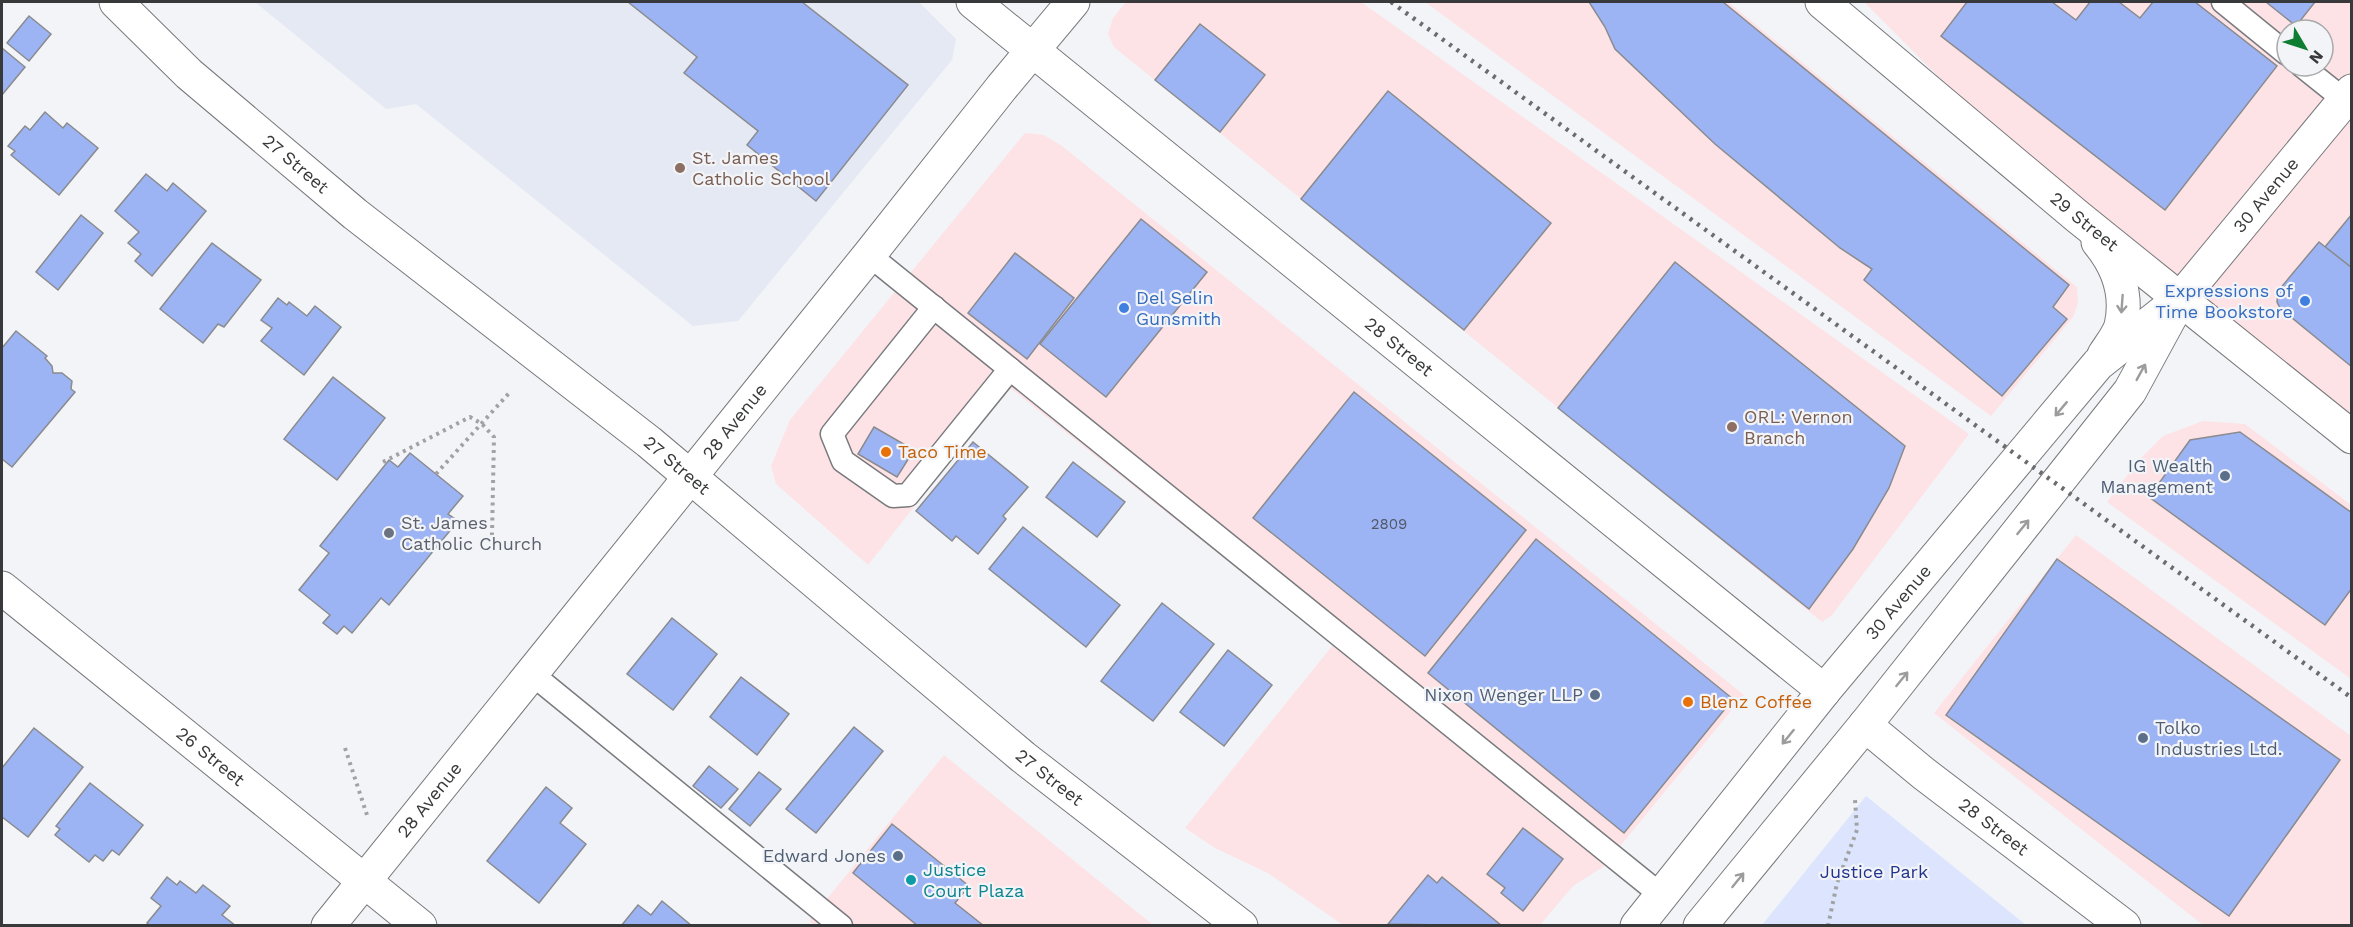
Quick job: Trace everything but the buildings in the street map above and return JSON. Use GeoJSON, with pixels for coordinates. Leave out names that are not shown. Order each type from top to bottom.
{"type":"FeatureCollection","features":[{"type":"Feature","properties":{"kind":"street","name":"27 Street"},"geometry":{"type":"LineString","coordinates":[[116,2],[189,74],[355,214],[690,475],[1023,757],[1241,926]]}},
{"type":"Feature","properties":{"kind":"street","name":"28 Street"},"geometry":{"type":"LineString","coordinates":[[973,2],[1824,691]]}},
{"type":"Feature","properties":{"kind":"street","name":"28 Avenue"},"geometry":{"type":"LineString","coordinates":[[328,926],[869,255],[1031,50],[1073,2]]}},
{"type":"Feature","properties":{"kind":"street","name":"29 Street"},"geometry":{"type":"LineString","coordinates":[[1822,2],[2078,217],[2352,437]]}},
{"type":"Feature","properties":{"kind":"street","name":"30 Avenue"},"geometry":{"type":"LineString","coordinates":[[1637,926],[1824,691],[2098,364],[2180,299],[2349,99]]}},
{"type":"Feature","properties":{"kind":"street"},"geometry":{"type":"LineString","coordinates":[[2078,217],[2109,255],[2123,289],[2121,328],[2098,364]]}},
{"type":"Feature","properties":{"kind":"street","name":"30 Avenue"},"geometry":{"type":"LineString","coordinates":[[1700,926],[1865,725],[2130,391],[2180,299]]}},
{"type":"Feature","properties":{"kind":"street","name":"26 Street"},"geometry":{"type":"LineString","coordinates":[[2,588],[420,926]]}},
{"type":"Feature","properties":{"kind":"street","name":"28 Street"},"geometry":{"type":"LineString","coordinates":[[1865,725],[1923,773],[2124,926]]}},
{"type":"Feature","properties":{"kind":"lane"},"geometry":{"type":"LineString","coordinates":[[2223,2],[2275,44]]}},
{"type":"Feature","properties":{"kind":"lane"},"geometry":{"type":"LineString","coordinates":[[2319,78],[2349,99]]}},
{"type":"Feature","properties":{"kind":"lane"},"geometry":{"type":"LineString","coordinates":[[869,255],[1661,895]]}},
{"type":"Feature","properties":{"kind":"lane"},"geometry":{"type":"LineString","coordinates":[[934,307],[832,434],[843,461],[893,496],[908,495],[1010,369]]}},
{"type":"Feature","properties":{"kind":"lane"},"geometry":{"type":"LineString","coordinates":[[532,674],[841,926]]}},
{"type":"Feature","properties":{"kind":"path"},"geometry":{"type":"LineString","coordinates":[[436,474],[510,392]]}},
{"type":"Feature","properties":{"kind":"path"},"geometry":{"type":"LineString","coordinates":[[383,462],[470,417],[482,424],[494,437],[492,535]]}},
{"type":"Feature","properties":{"kind":"path"},"geometry":{"type":"LineString","coordinates":[[345,748],[367,815]]}},
{"type":"Feature","properties":{"kind":"path"},"geometry":{"type":"LineString","coordinates":[[1828,926],[1837,883],[1857,830],[1855,800]]}},
{"type":"Feature","properties":{"kind":"shaded area","name":"St. James Catholic School"},"geometry":{"type":"Polygon","coordinates":[[[255,2],[919,2],[956,39],[952,60],[738,321],[693,326],[416,104],[386,109],[255,2]]]}},
{"type":"Feature","properties":{"kind":"shaded area"},"geometry":{"type":"Polygon","coordinates":[[[1126,2],[1361,2],[1969,434],[1832,615],[1822,622],[1114,47],[1108,34],[1113,18],[1126,2]]]}},
{"type":"Feature","properties":{"kind":"shaded area"},"geometry":{"type":"Polygon","coordinates":[[[1425,2],[1728,2],[2077,287],[2078,303],[2073,317],[1991,416],[1425,2]]]}},
{"type":"Feature","properties":{"kind":"shaded area"},"geometry":{"type":"Polygon","coordinates":[[[1864,2],[2351,2],[2351,437],[2078,217],[1864,2]]]}},
{"type":"Feature","properties":{"kind":"shaded area"},"geometry":{"type":"Polygon","coordinates":[[[1025,133],[1044,135],[1062,146],[1744,695],[1603,867],[1573,886],[1540,925],[1343,925],[1268,873],[1215,848],[1185,828],[1333,645],[1009,387],[868,565],[776,484],[771,466],[790,420],[1025,133]]]}},
{"type":"Feature","properties":{"kind":"shaded area"},"geometry":{"type":"Polygon","coordinates":[[[2203,421],[2245,424],[2351,505],[2351,679],[2107,502],[2139,460],[2163,436],[2203,421]]]}},
{"type":"Feature","properties":{"kind":"shaded area","name":"Tolko Industries Ltd."},"geometry":{"type":"Polygon","coordinates":[[[2076,535],[2351,736],[2351,925],[2203,925],[1934,713],[2076,535]]]}},
{"type":"Feature","properties":{"kind":"shaded area"},"geometry":{"type":"Polygon","coordinates":[[[944,755],[1153,925],[815,926],[809,921],[944,755]]]}},
{"type":"Feature","properties":{"kind":"green space","name":"Justice Park"},"geometry":{"type":"Polygon","coordinates":[[[1866,796],[2026,925],[1762,925],[1866,796]]]}},
{"type":"Feature","properties":{"kind":"railway"},"geometry":{"type":"LineString","coordinates":[[1391,2],[2352,698]]}},
{"type":"Feature","properties":{"kind":"place","name":"St. James Catholic School"},"geometry":{"type":"Point","coordinates":[680,168]}},
{"type":"Feature","properties":{"kind":"place","name":"Expressions of Time Bookstore"},"geometry":{"type":"Point","coordinates":[2305,301]}},
{"type":"Feature","properties":{"kind":"place","name":"Del Selin Gunsmith"},"geometry":{"type":"Point","coordinates":[1124,308]}},
{"type":"Feature","properties":{"kind":"place","name":"ORL: Vernon Branch"},"geometry":{"type":"Point","coordinates":[1732,427]}},
{"type":"Feature","properties":{"kind":"place","name":"Taco Time"},"geometry":{"type":"Point","coordinates":[886,452]}},
{"type":"Feature","properties":{"kind":"place","name":"IG Wealth Management"},"geometry":{"type":"Point","coordinates":[2225,476]}},
{"type":"Feature","properties":{"kind":"place","name":"St. James Catholic Church"},"geometry":{"type":"Point","coordinates":[389,533]}},
{"type":"Feature","properties":{"kind":"place","name":"Nixon Wenger LLP"},"geometry":{"type":"Point","coordinates":[1595,695]}},
{"type":"Feature","properties":{"kind":"place","name":"Blenz Coffee"},"geometry":{"type":"Point","coordinates":[1688,702]}},
{"type":"Feature","properties":{"kind":"place","name":"Tolko Industries Ltd."},"geometry":{"type":"Point","coordinates":[2143,738]}},
{"type":"Feature","properties":{"kind":"place","name":"Edward Jones"},"geometry":{"type":"Point","coordinates":[898,856]}},
{"type":"Feature","properties":{"kind":"place","name":"Justice Court Plaza"},"geometry":{"type":"Point","coordinates":[911,880]}}]}
